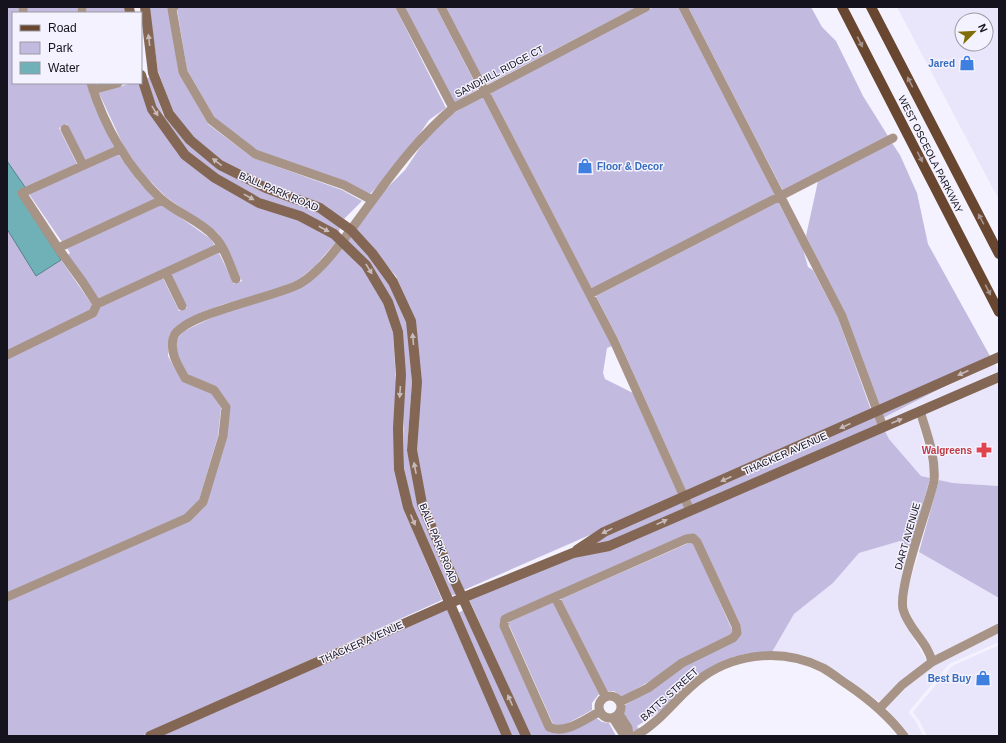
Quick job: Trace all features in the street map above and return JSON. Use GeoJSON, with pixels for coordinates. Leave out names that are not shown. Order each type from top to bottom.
{"type":"FeatureCollection","features":[{"type":"Feature","properties":{"kind":"main road","name":"WEST OSCEOLA PARKWAY"},"geometry":{"type":"LineString","coordinates":[[842,7],[999,312]]}},
{"type":"Feature","properties":{"kind":"main road","name":"WEST OSCEOLA PARKWAY"},"geometry":{"type":"LineString","coordinates":[[871,7],[999,254]]}},
{"type":"Feature","properties":{"kind":"street","name":"BALL PARK ROAD"},"geometry":{"type":"LineString","coordinates":[[145,7],[153,73],[169,114],[190,140],[220,165],[266,188],[320,208],[351,230],[372,253],[394,282],[412,320],[417,382],[412,450],[422,504],[462,598],[526,736]]}},
{"type":"Feature","properties":{"kind":"street"},"geometry":{"type":"LineString","coordinates":[[174,7],[172,8],[183,72],[211,120],[254,154],[344,185],[372,200]]}},
{"type":"Feature","properties":{"kind":"street"},"geometry":{"type":"LineString","coordinates":[[400,7],[453,108]]}},
{"type":"Feature","properties":{"kind":"street"},"geometry":{"type":"LineString","coordinates":[[441,7],[614,341],[690,510]]}},
{"type":"Feature","properties":{"kind":"street","name":"SANDHILL RIDGE CT"},"geometry":{"type":"LineString","coordinates":[[7,597],[187,518],[203,502],[223,436],[226,406],[214,390],[185,378],[172,354],[173,337],[181,328],[222,308],[278,293],[300,284],[317,269],[342,242],[417,142],[435,123],[453,108],[484,90],[646,7]]}},
{"type":"Feature","properties":{"kind":"street"},"geometry":{"type":"LineString","coordinates":[[683,7],[842,316],[876,412],[883,427]]}},
{"type":"Feature","properties":{"kind":"street"},"geometry":{"type":"LineString","coordinates":[[142,76],[153,73]]}},
{"type":"Feature","properties":{"kind":"street","name":"BALL PARK ROAD"},"geometry":{"type":"LineString","coordinates":[[142,79],[152,109],[185,155],[214,178],[260,203],[300,216],[334,234],[366,265],[388,302],[398,332],[401,374],[398,428],[399,469],[408,507],[448,603],[507,736]]}},
{"type":"Feature","properties":{"kind":"street"},"geometry":{"type":"LineString","coordinates":[[112,84],[92,87],[120,149],[141,177],[162,200],[214,236],[221,247],[236,279]]}},
{"type":"Feature","properties":{"kind":"street"},"geometry":{"type":"LineString","coordinates":[[65,129],[83,166]]}},
{"type":"Feature","properties":{"kind":"street"},"geometry":{"type":"LineString","coordinates":[[590,294],[893,138]]}},
{"type":"Feature","properties":{"kind":"street"},"geometry":{"type":"LineString","coordinates":[[97,304],[22,193],[120,149]]}},
{"type":"Feature","properties":{"kind":"street"},"geometry":{"type":"LineString","coordinates":[[58,248],[162,200]]}},
{"type":"Feature","properties":{"kind":"street"},"geometry":{"type":"LineString","coordinates":[[7,355],[94,313],[97,304],[221,247]]}},
{"type":"Feature","properties":{"kind":"street"},"geometry":{"type":"LineString","coordinates":[[166,273],[182,306]]}},
{"type":"Feature","properties":{"kind":"street","name":"THACKER AVENUE"},"geometry":{"type":"LineString","coordinates":[[573,553],[604,532],[684,498],[999,357]]}},
{"type":"Feature","properties":{"kind":"street","name":"THACKER AVENUE"},"geometry":{"type":"LineString","coordinates":[[150,736],[448,603],[573,553],[609,546],[999,377]]}},
{"type":"Feature","properties":{"kind":"street","name":"DART AVENUE"},"geometry":{"type":"LineString","coordinates":[[920,411],[933,456],[935,470],[934,482],[904,588],[903,607],[908,620],[930,655],[932,662]]}},
{"type":"Feature","properties":{"kind":"street"},"geometry":{"type":"LineString","coordinates":[[789,451],[795,465]]}},
{"type":"Feature","properties":{"kind":"street"},"geometry":{"type":"LineString","coordinates":[[599,712],[564,730],[555,730],[549,727],[504,626],[505,620],[686,539],[693,538],[697,542],[736,626],[737,633],[733,638],[682,663],[648,688],[620,702],[616,716]]}},
{"type":"Feature","properties":{"kind":"street"},"geometry":{"type":"LineString","coordinates":[[555,597],[605,696]]}},
{"type":"Feature","properties":{"kind":"street"},"geometry":{"type":"LineString","coordinates":[[880,708],[902,685],[932,662],[999,628]]}},
{"type":"Feature","properties":{"kind":"street","name":"BATTS STREET"},"geometry":{"type":"LineString","coordinates":[[631,736],[660,719],[692,686],[708,674],[724,665],[741,659],[760,656],[781,656],[803,661],[823,668],[880,708],[904,736]]}},
{"type":"Feature","properties":{"kind":"street"},"geometry":{"type":"LineString","coordinates":[[599,712],[600,701],[605,696],[614,696],[620,702]]}},
{"type":"Feature","properties":{"kind":"street"},"geometry":{"type":"LineString","coordinates":[[599,712],[606,718],[616,716]]}},
{"type":"Feature","properties":{"kind":"street"},"geometry":{"type":"LineString","coordinates":[[616,716],[628,728],[631,736]]}},
{"type":"Feature","properties":{"kind":"shaded area"},"geometry":{"type":"Polygon","coordinates":[[[897,7],[999,7],[999,200],[897,7]]]}},
{"type":"Feature","properties":{"kind":"shaded area"},"geometry":{"type":"Polygon","coordinates":[[[994,363],[999,371],[918,408],[917,417],[931,471],[930,478],[921,476],[889,439],[879,420],[994,363]]]}},
{"type":"Feature","properties":{"kind":"shaded area"},"geometry":{"type":"Polygon","coordinates":[[[999,379],[999,486],[953,483],[939,480],[937,455],[925,413],[999,379]]]}},
{"type":"Feature","properties":{"kind":"shaded area"},"geometry":{"type":"Polygon","coordinates":[[[900,541],[911,548],[900,587],[898,607],[904,623],[927,661],[899,683],[880,702],[857,686],[772,652],[794,614],[833,583],[859,553],[900,541]]]}},
{"type":"Feature","properties":{"kind":"shaded area"},"geometry":{"type":"Polygon","coordinates":[[[919,552],[999,598],[999,623],[935,656],[912,618],[907,606],[908,588],[919,552]]]}},
{"type":"Feature","properties":{"kind":"shaded area"},"geometry":{"type":"Polygon","coordinates":[[[999,632],[999,642],[949,664],[910,710],[909,713],[916,722],[923,736],[909,736],[886,708],[905,688],[934,666],[999,632]]]}},
{"type":"Feature","properties":{"kind":"shaded area"},"geometry":{"type":"Polygon","coordinates":[[[999,645],[999,736],[927,736],[913,712],[952,666],[999,645]]]}},
{"type":"Feature","properties":{"kind":"green space"},"geometry":{"type":"Polygon","coordinates":[[[7,7],[19,7],[18,12],[12,12],[12,84],[87,84],[96,109],[114,147],[85,160],[67,124],[59,128],[77,164],[25,187],[7,161],[7,7]]]}},
{"type":"Feature","properties":{"kind":"green space"},"geometry":{"type":"Polygon","coordinates":[[[27,7],[77,7],[78,12],[27,12],[27,7]]]}},
{"type":"Feature","properties":{"kind":"green space"},"geometry":{"type":"Polygon","coordinates":[[[86,7],[124,7],[125,12],[87,12],[86,7]]]}},
{"type":"Feature","properties":{"kind":"green space"},"geometry":{"type":"Polygon","coordinates":[[[149,7],[169,7],[179,73],[208,124],[253,158],[342,190],[362,201],[344,219],[322,205],[269,184],[222,162],[193,137],[173,112],[158,71],[149,7]]]}},
{"type":"Feature","properties":{"kind":"green space"},"geometry":{"type":"Polygon","coordinates":[[[179,7],[395,7],[446,108],[429,120],[399,165],[369,195],[257,151],[215,118],[187,70],[177,9],[179,7]]]}},
{"type":"Feature","properties":{"kind":"green space"},"geometry":{"type":"Polygon","coordinates":[[[404,7],[436,7],[478,89],[454,103],[404,7]]]}},
{"type":"Feature","properties":{"kind":"green space"},"geometry":{"type":"Polygon","coordinates":[[[446,7],[637,7],[486,85],[446,7]]]}},
{"type":"Feature","properties":{"kind":"green space"},"geometry":{"type":"Polygon","coordinates":[[[654,7],[678,7],[775,195],[592,289],[490,92],[654,7]]]}},
{"type":"Feature","properties":{"kind":"green space"},"geometry":{"type":"Polygon","coordinates":[[[688,7],[811,7],[822,27],[836,41],[863,96],[888,136],[783,191],[688,7]]]}},
{"type":"Feature","properties":{"kind":"green space"},"geometry":{"type":"Polygon","coordinates":[[[150,77],[163,114],[187,143],[317,212],[340,226],[339,233],[262,199],[217,174],[189,152],[156,107],[147,78],[150,77]]]}},
{"type":"Feature","properties":{"kind":"green space"},"geometry":{"type":"Polygon","coordinates":[[[129,84],[140,84],[182,158],[331,237],[336,242],[314,267],[298,280],[277,289],[221,305],[179,324],[169,335],[168,356],[181,380],[211,393],[221,408],[218,436],[199,500],[184,515],[7,593],[7,229],[36,275],[61,260],[93,306],[163,278],[179,311],[187,308],[171,274],[219,253],[234,284],[242,281],[224,242],[218,233],[166,197],[144,175],[124,147],[99,93],[129,84]]]}},
{"type":"Feature","properties":{"kind":"green space"},"geometry":{"type":"Polygon","coordinates":[[[482,96],[612,346],[607,348],[603,373],[605,379],[633,393],[679,496],[464,590],[426,503],[416,449],[421,382],[415,319],[396,276],[351,224],[405,170],[436,124],[482,96]]]}},
{"type":"Feature","properties":{"kind":"green space"},"geometry":{"type":"Polygon","coordinates":[[[892,143],[900,155],[917,193],[928,244],[990,356],[879,406],[846,315],[806,236],[818,181],[892,143]]]}},
{"type":"Feature","properties":{"kind":"green space"},"geometry":{"type":"Polygon","coordinates":[[[118,154],[137,180],[155,199],[62,242],[29,194],[118,154]]]}},
{"type":"Feature","properties":{"kind":"green space"},"geometry":{"type":"Polygon","coordinates":[[[778,202],[803,249],[808,267],[813,270],[838,318],[871,410],[687,493],[619,341],[596,296],[778,202]]]}},
{"type":"Feature","properties":{"kind":"green space"},"geometry":{"type":"Polygon","coordinates":[[[161,204],[211,239],[215,246],[99,299],[68,255],[70,253],[67,248],[161,204]]]}},
{"type":"Feature","properties":{"kind":"green space"},"geometry":{"type":"Polygon","coordinates":[[[347,233],[369,256],[390,284],[407,322],[412,382],[407,451],[456,594],[451,596],[412,506],[404,468],[402,332],[346,240],[347,233]]]}},
{"type":"Feature","properties":{"kind":"green space"},"geometry":{"type":"Polygon","coordinates":[[[342,247],[363,267],[384,304],[393,333],[404,509],[442,600],[141,736],[7,736],[7,601],[206,504],[229,404],[216,386],[188,375],[176,353],[177,339],[184,331],[224,312],[279,296],[342,247]]]}},
{"type":"Feature","properties":{"kind":"green space"},"geometry":{"type":"Polygon","coordinates":[[[975,371],[879,420],[889,439],[921,476],[930,478],[911,548],[900,541],[859,553],[833,583],[794,614],[772,652],[745,654],[712,666],[700,675],[668,705],[637,726],[639,730],[633,733],[631,726],[622,715],[625,705],[656,687],[684,666],[741,633],[740,624],[700,539],[696,535],[503,616],[547,730],[560,733],[566,732],[595,717],[602,722],[609,723],[616,736],[531,736],[468,597],[975,371]]]}},
{"type":"Feature","properties":{"kind":"green space"},"geometry":{"type":"Polygon","coordinates":[[[939,480],[953,483],[999,486],[999,598],[919,552],[939,480]]]}},
{"type":"Feature","properties":{"kind":"green space"},"geometry":{"type":"Polygon","coordinates":[[[691,542],[694,544],[733,632],[622,697],[614,691],[607,691],[561,599],[691,542]]]}},
{"type":"Feature","properties":{"kind":"green space"},"geometry":{"type":"Polygon","coordinates":[[[553,602],[599,694],[592,703],[592,710],[563,726],[553,724],[509,625],[509,622],[553,602]]]}},
{"type":"Feature","properties":{"kind":"green space"},"geometry":{"type":"Polygon","coordinates":[[[446,607],[502,736],[160,736],[446,607]]]}},
{"type":"Feature","properties":{"kind":"green space"},"geometry":{"type":"Polygon","coordinates":[[[464,610],[521,736],[512,736],[458,613],[464,610]]]}},
{"type":"Feature","properties":{"kind":"water"},"geometry":{"type":"Polygon","coordinates":[[[7,161],[25,187],[19,195],[61,260],[36,276],[7,229],[7,161]]]}},
{"type":"Feature","properties":{"kind":"place","name":"Jared"},"geometry":{"type":"Point","coordinates":[967,63]}},
{"type":"Feature","properties":{"kind":"place","name":"Floor & Decor"},"geometry":{"type":"Point","coordinates":[585,166]}},
{"type":"Feature","properties":{"kind":"place","name":"Walgreens"},"geometry":{"type":"Point","coordinates":[984,450]}},
{"type":"Feature","properties":{"kind":"place","name":"Best Buy"},"geometry":{"type":"Point","coordinates":[983,678]}}]}
